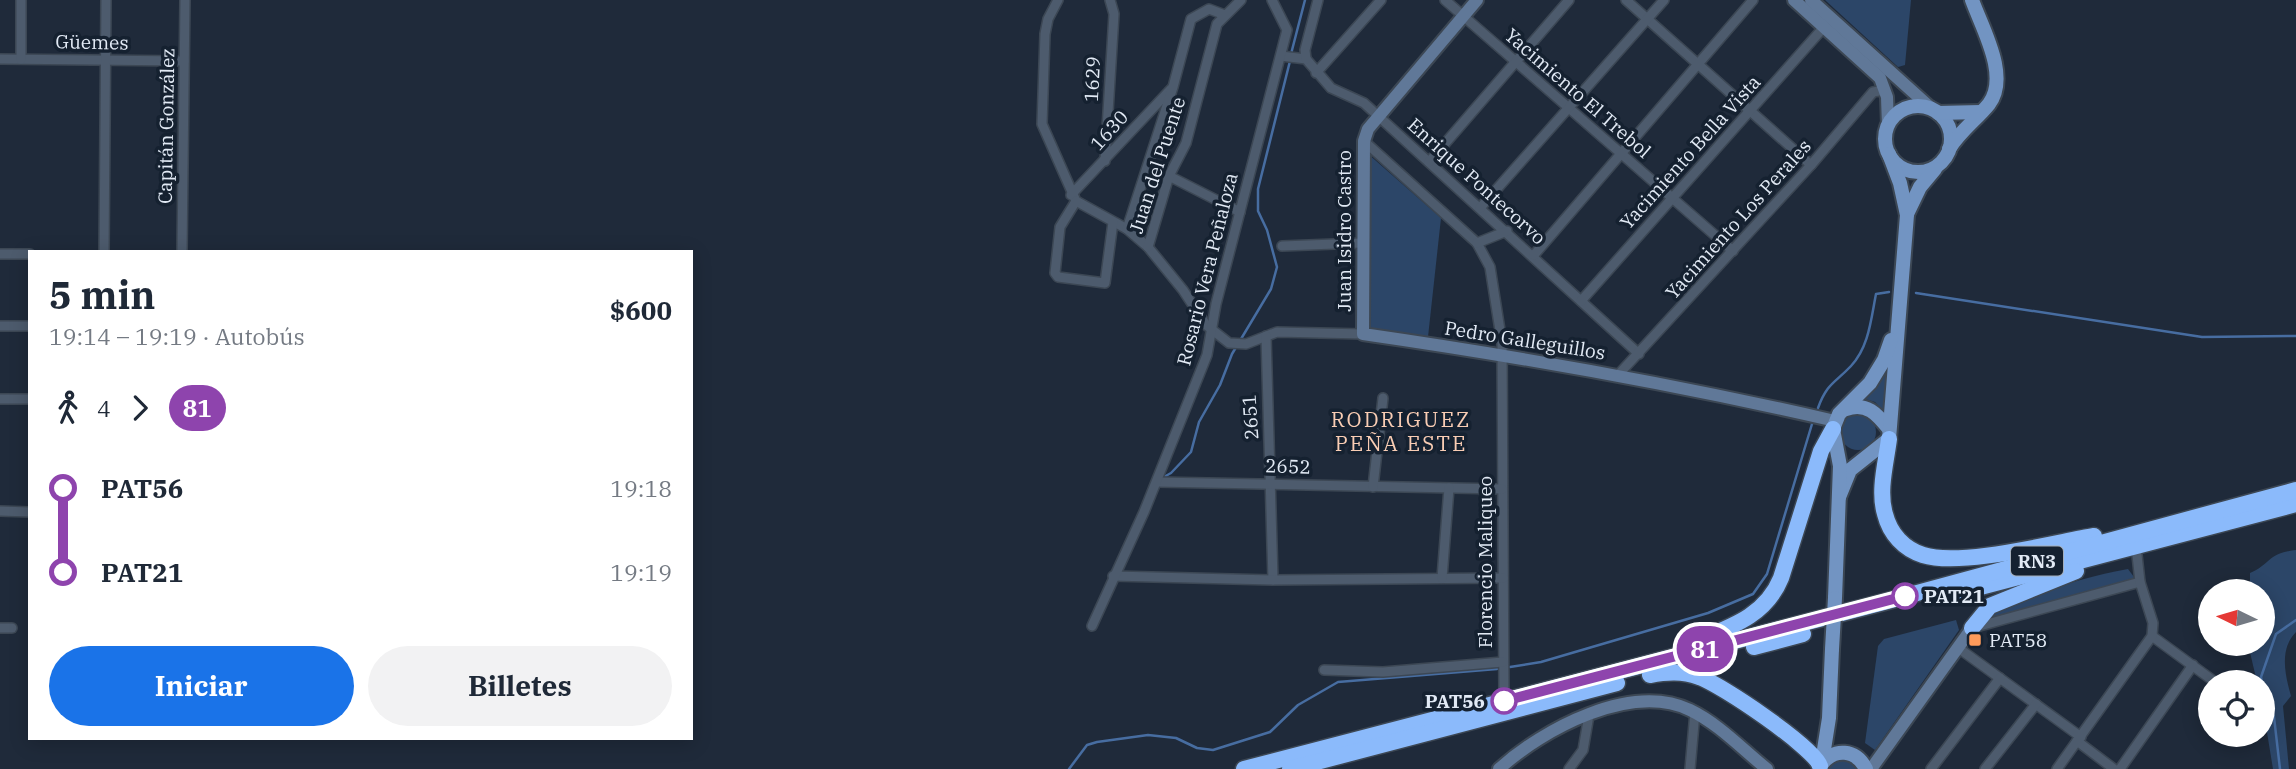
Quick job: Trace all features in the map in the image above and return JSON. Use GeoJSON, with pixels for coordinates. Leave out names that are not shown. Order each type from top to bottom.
{"type":"FeatureCollection","features":[{"type":"Feature","properties":{"kind":"highway"},"geometry":{"type":"LineString","coordinates":[[1630,669],[1747,619],[1768,601],[1781,578],[1821,451],[1835,432]]}},
{"type":"Feature","properties":{"kind":"highway"},"geometry":{"type":"LineString","coordinates":[[1889,434],[1883,492],[1885,513],[1899,540],[1922,555],[1942,558],[1966,556],[2179,522]]}},
{"type":"Feature","properties":{"kind":"highway","name":"RN3"},"geometry":{"type":"LineString","coordinates":[[1244,769],[1630,669],[2296,490]]}},
{"type":"Feature","properties":{"kind":"highway","name":"RN3"},"geometry":{"type":"LineString","coordinates":[[1290,769],[2296,504]]}},
{"type":"Feature","properties":{"kind":"highway"},"geometry":{"type":"LineString","coordinates":[[1972,628],[1985,611],[1998,602],[2136,546]]}},
{"type":"Feature","properties":{"kind":"highway"},"geometry":{"type":"LineString","coordinates":[[1650,675],[1679,672],[1706,680],[1808,748],[1821,766]]}},
{"type":"Feature","properties":{"kind":"main road"},"geometry":{"type":"LineString","coordinates":[[1907,215],[1920,187],[1939,165],[1958,135],[1994,96],[1997,81],[1992,57],[1972,0]]}},
{"type":"Feature","properties":{"kind":"main road"},"geometry":{"type":"LineString","coordinates":[[1839,497],[1850,470],[1889,434],[1907,215],[1885,137],[1888,126],[1895,116],[1910,108],[1935,112],[1982,111]]}},
{"type":"Feature","properties":{"kind":"main road"},"geometry":{"type":"LineString","coordinates":[[1935,112],[1948,127],[1949,150]]}},
{"type":"Feature","properties":{"kind":"main road"},"geometry":{"type":"LineString","coordinates":[[1889,154],[1900,167],[1911,172],[1923,172],[1939,165]]}},
{"type":"Feature","properties":{"kind":"main road"},"geometry":{"type":"LineString","coordinates":[[1821,766],[1829,718],[1835,598],[1839,497],[1835,432],[1846,409],[1870,383],[1884,360],[1900,308]]}},
{"type":"Feature","properties":{"kind":"main road"},"geometry":{"type":"LineString","coordinates":[[1846,409],[1870,409],[1889,434]]}},
{"type":"Feature","properties":{"kind":"main road"},"geometry":{"type":"LineString","coordinates":[[1835,432],[1850,456],[1866,456]]}},
{"type":"Feature","properties":{"kind":"main road"},"geometry":{"type":"LineString","coordinates":[[1829,718],[1838,740],[1869,769]]}},
{"type":"Feature","properties":{"kind":"main road"},"geometry":{"type":"LineString","coordinates":[[1821,766],[1835,753],[1850,753]]}},
{"type":"Feature","properties":{"kind":"street"},"geometry":{"type":"LineString","coordinates":[[21,0],[21,59]]}},
{"type":"Feature","properties":{"kind":"street"},"geometry":{"type":"LineString","coordinates":[[104,250],[106,0]]}},
{"type":"Feature","properties":{"kind":"street","name":"Capitán González"},"geometry":{"type":"LineString","coordinates":[[182,250],[185,0]]}},
{"type":"Feature","properties":{"kind":"street"},"geometry":{"type":"LineString","coordinates":[[1058,0],[1048,19],[1045,34],[1042,124],[1074,198],[1127,229],[1148,247],[1212,330]]}},
{"type":"Feature","properties":{"kind":"street","name":"1629"},"geometry":{"type":"LineString","coordinates":[[1105,161],[1114,14],[1110,0]]}},
{"type":"Feature","properties":{"kind":"street"},"geometry":{"type":"LineString","coordinates":[[1225,15],[1241,0]]}},
{"type":"Feature","properties":{"kind":"street","name":"Rosario Vera Peñaloza"},"geometry":{"type":"LineString","coordinates":[[1092,626],[1157,482],[1207,355],[1240,212],[1287,30],[1272,0]]}},
{"type":"Feature","properties":{"kind":"street"},"geometry":{"type":"LineString","coordinates":[[1280,56],[1306,59],[1304,50],[1318,0]]}},
{"type":"Feature","properties":{"kind":"street"},"geometry":{"type":"LineString","coordinates":[[1315,73],[1381,0]]}},
{"type":"Feature","properties":{"kind":"street","name":"Yacimiento El Trebol"},"geometry":{"type":"LineString","coordinates":[[1445,0],[1733,251]]}},
{"type":"Feature","properties":{"kind":"street"},"geometry":{"type":"LineString","coordinates":[[1366,135],[1377,114],[1477,0]]}},
{"type":"Feature","properties":{"kind":"street"},"geometry":{"type":"LineString","coordinates":[[1429,162],[1569,0]]}},
{"type":"Feature","properties":{"kind":"street"},"geometry":{"type":"LineString","coordinates":[[1626,0],[1811,165]]}},
{"type":"Feature","properties":{"kind":"street"},"geometry":{"type":"LineString","coordinates":[[1480,208],[1664,0]]}},
{"type":"Feature","properties":{"kind":"street"},"geometry":{"type":"LineString","coordinates":[[1534,256],[1753,0]]}},
{"type":"Feature","properties":{"kind":"street"},"geometry":{"type":"LineString","coordinates":[[1794,0],[1875,72],[1885,90],[1888,126]]}},
{"type":"Feature","properties":{"kind":"street"},"geometry":{"type":"LineString","coordinates":[[1811,0],[1935,112]]}},
{"type":"Feature","properties":{"kind":"street","name":"Juan del Puente"},"geometry":{"type":"LineString","coordinates":[[1127,229],[1173,87],[1191,19],[1209,9],[1216,9],[1225,15],[1217,24],[1186,143],[1169,176],[1148,247]]}},
{"type":"Feature","properties":{"kind":"street","name":"Yacimiento Bella Vista"},"geometry":{"type":"LineString","coordinates":[[1581,301],[1825,27]]}},
{"type":"Feature","properties":{"kind":"street","name":"Güemes"},"geometry":{"type":"LineString","coordinates":[[0,59],[184,61]]}},
{"type":"Feature","properties":{"kind":"street","name":"Enrique Pontecorvo"},"geometry":{"type":"LineString","coordinates":[[1306,59],[1315,73],[1331,88],[1364,103],[1377,114],[1640,354]]}},
{"type":"Feature","properties":{"kind":"street","name":"1630"},"geometry":{"type":"LineString","coordinates":[[1113,222],[1105,283],[1058,277],[1055,273],[1060,227],[1074,198],[1173,87]]}},
{"type":"Feature","properties":{"kind":"street","name":"Yacimiento Los Perales"},"geometry":{"type":"LineString","coordinates":[[1618,375],[1811,165],[1873,92],[1885,90]]}},
{"type":"Feature","properties":{"kind":"street","name":"Juan Isidro Castro"},"geometry":{"type":"LineString","coordinates":[[1363,334],[1361,243],[1366,135]]}},
{"type":"Feature","properties":{"kind":"street","name":"Florencio Maliqueo"},"geometry":{"type":"LineString","coordinates":[[1366,135],[1477,243],[1490,267],[1501,354],[1504,701]]}},
{"type":"Feature","properties":{"kind":"street"},"geometry":{"type":"LineString","coordinates":[[1169,176],[1240,212]]}},
{"type":"Feature","properties":{"kind":"street"},"geometry":{"type":"LineString","coordinates":[[1477,243],[1507,231]]}},
{"type":"Feature","properties":{"kind":"street"},"geometry":{"type":"LineString","coordinates":[[1282,246],[1361,243]]}},
{"type":"Feature","properties":{"kind":"street"},"geometry":{"type":"LineString","coordinates":[[0,254],[28,254]]}},
{"type":"Feature","properties":{"kind":"street"},"geometry":{"type":"LineString","coordinates":[[0,326],[28,326]]}},
{"type":"Feature","properties":{"kind":"street","name":"Pedro Galleguillos"},"geometry":{"type":"LineString","coordinates":[[1212,330],[1229,343],[1246,344],[1277,332],[1363,334],[1501,354],[1618,375],[1835,432]]}},
{"type":"Feature","properties":{"kind":"street","name":"2651"},"geometry":{"type":"LineString","coordinates":[[1266,336],[1265,399],[1272,483],[1273,580]]}},
{"type":"Feature","properties":{"kind":"street"},"geometry":{"type":"LineString","coordinates":[[0,398],[28,399]]}},
{"type":"Feature","properties":{"kind":"street"},"geometry":{"type":"LineString","coordinates":[[1373,486],[1383,398]]}},
{"type":"Feature","properties":{"kind":"street","name":"2652"},"geometry":{"type":"LineString","coordinates":[[1157,482],[1502,489]]}},
{"type":"Feature","properties":{"kind":"street"},"geometry":{"type":"LineString","coordinates":[[1443,578],[1449,488]]}},
{"type":"Feature","properties":{"kind":"street"},"geometry":{"type":"LineString","coordinates":[[0,511],[28,512]]}},
{"type":"Feature","properties":{"kind":"street"},"geometry":{"type":"LineString","coordinates":[[2057,769],[2152,636],[2153,623],[2140,582],[2136,546]]}},
{"type":"Feature","properties":{"kind":"street"},"geometry":{"type":"LineString","coordinates":[[1114,576],[1273,580],[1503,578]]}},
{"type":"Feature","properties":{"kind":"street"},"geometry":{"type":"LineString","coordinates":[[1869,769],[1972,628],[2140,582]]}},
{"type":"Feature","properties":{"kind":"street"},"geometry":{"type":"LineString","coordinates":[[0,628],[12,628]]}},
{"type":"Feature","properties":{"kind":"street"},"geometry":{"type":"LineString","coordinates":[[2152,636],[2199,670]]}},
{"type":"Feature","properties":{"kind":"street"},"geometry":{"type":"LineString","coordinates":[[1958,648],[2036,704],[2114,769]]}},
{"type":"Feature","properties":{"kind":"street"},"geometry":{"type":"LineString","coordinates":[[1324,670],[1383,672],[1503,662]]}},
{"type":"Feature","properties":{"kind":"street"},"geometry":{"type":"LineString","coordinates":[[2120,769],[2193,665]]}},
{"type":"Feature","properties":{"kind":"street"},"geometry":{"type":"LineString","coordinates":[[1930,769],[2000,678]]}},
{"type":"Feature","properties":{"kind":"street"},"geometry":{"type":"LineString","coordinates":[[1499,769],[1541,737],[1589,715],[1633,703],[1652,702],[1695,712],[1767,769]]}},
{"type":"Feature","properties":{"kind":"street"},"geometry":{"type":"LineString","coordinates":[[1985,769],[2036,704]]}},
{"type":"Feature","properties":{"kind":"street"},"geometry":{"type":"LineString","coordinates":[[1690,769],[1695,712]]}},
{"type":"Feature","properties":{"kind":"street"},"geometry":{"type":"LineString","coordinates":[[1569,769],[1583,750],[1589,715]]}},
{"type":"Feature","properties":{"kind":"shaded area"},"geometry":{"type":"Polygon","coordinates":[[[1825,0],[1911,0],[1905,65],[1898,67],[1825,0]]]}},
{"type":"Feature","properties":{"kind":"shaded area"},"geometry":{"type":"Polygon","coordinates":[[[1367,153],[1441,218],[1428,337],[1369,329],[1367,153]]]}},
{"type":"Feature","properties":{"kind":"shaded area"},"geometry":{"type":"Polygon","coordinates":[[[1888,363],[1884,412],[1875,402],[1865,399],[1888,363]]]}},
{"type":"Feature","properties":{"kind":"shaded area"},"geometry":{"type":"Polygon","coordinates":[[[1858,414],[1871,419],[1876,432],[1871,445],[1858,450],[1845,445],[1840,432],[1845,419],[1858,414]]]}},
{"type":"Feature","properties":{"kind":"shaded area"},"geometry":{"type":"Polygon","coordinates":[[[2296,550],[2296,632],[2285,654],[2291,696],[2283,706],[2289,769],[2273,769],[2269,747],[2275,747],[2275,670],[2254,670],[2251,656],[2275,656],[2275,579],[2250,579],[2250,573],[2274,556],[2296,550]]]}},
{"type":"Feature","properties":{"kind":"shaded area"},"geometry":{"type":"Polygon","coordinates":[[[2128,569],[2134,577],[2131,582],[1996,618],[1978,620],[2051,589],[2128,569]]]}},
{"type":"Feature","properties":{"kind":"shaded area"},"geometry":{"type":"Polygon","coordinates":[[[1956,620],[1959,630],[1875,750],[1865,743],[1878,646],[1884,639],[1956,620]]]}},
{"type":"Feature","properties":{"kind":"shaded area"},"geometry":{"type":"Polygon","coordinates":[[[1839,759],[1851,761],[1858,769],[1826,769],[1839,759]]]}},
{"type":"Feature","properties":{"kind":"waterway"},"geometry":{"type":"LineString","coordinates":[[1291,54],[1305,0]]}},
{"type":"Feature","properties":{"kind":"waterway"},"geometry":{"type":"LineString","coordinates":[[1162,478],[1171,473],[1191,452],[1199,422],[1220,385],[1232,354],[1271,289],[1277,267],[1267,230],[1258,211],[1258,189],[1290,61]]}},
{"type":"Feature","properties":{"kind":"waterway"},"geometry":{"type":"LineString","coordinates":[[1818,408],[1828,388],[1851,366],[1862,350],[1876,294],[1889,292]]}},
{"type":"Feature","properties":{"kind":"waterway"},"geometry":{"type":"LineString","coordinates":[[1916,293],[2202,337],[2296,336]]}},
{"type":"Feature","properties":{"kind":"waterway"},"geometry":{"type":"LineString","coordinates":[[1510,667],[1541,662],[1708,613],[1753,594],[1767,574],[1812,424]]}},
{"type":"Feature","properties":{"kind":"waterway"},"geometry":{"type":"LineString","coordinates":[[2263,670],[2276,634],[2296,620]]}},
{"type":"Feature","properties":{"kind":"waterway"},"geometry":{"type":"LineString","coordinates":[[1069,769],[1087,745],[1097,742],[1148,735],[1176,738],[1197,748],[1213,750],[1270,732],[1298,705],[1338,682],[1497,669]]}},
{"type":"Feature","properties":{"kind":"waterway"},"geometry":{"type":"LineString","coordinates":[[2275,726],[2280,769]]}},
{"type":"Feature","properties":{"kind":"bus line","name":"81"},"geometry":{"type":"LineString","coordinates":[[1504,701],[1905,596]]}},
{"type":"Feature","properties":{"kind":"place","name":"PAT21"},"geometry":{"type":"Point","coordinates":[1905,596]}},
{"type":"Feature","properties":{"kind":"place","name":"PAT58"},"geometry":{"type":"Point","coordinates":[1975,640]}},
{"type":"Feature","properties":{"kind":"place","name":"PAT56"},"geometry":{"type":"Point","coordinates":[1504,701]}},
{"type":"Feature","properties":{"kind":"district","name":"RODRIGUEZ PEÑA ESTE"},"geometry":{"type":"Point","coordinates":[1401,431]}}]}
